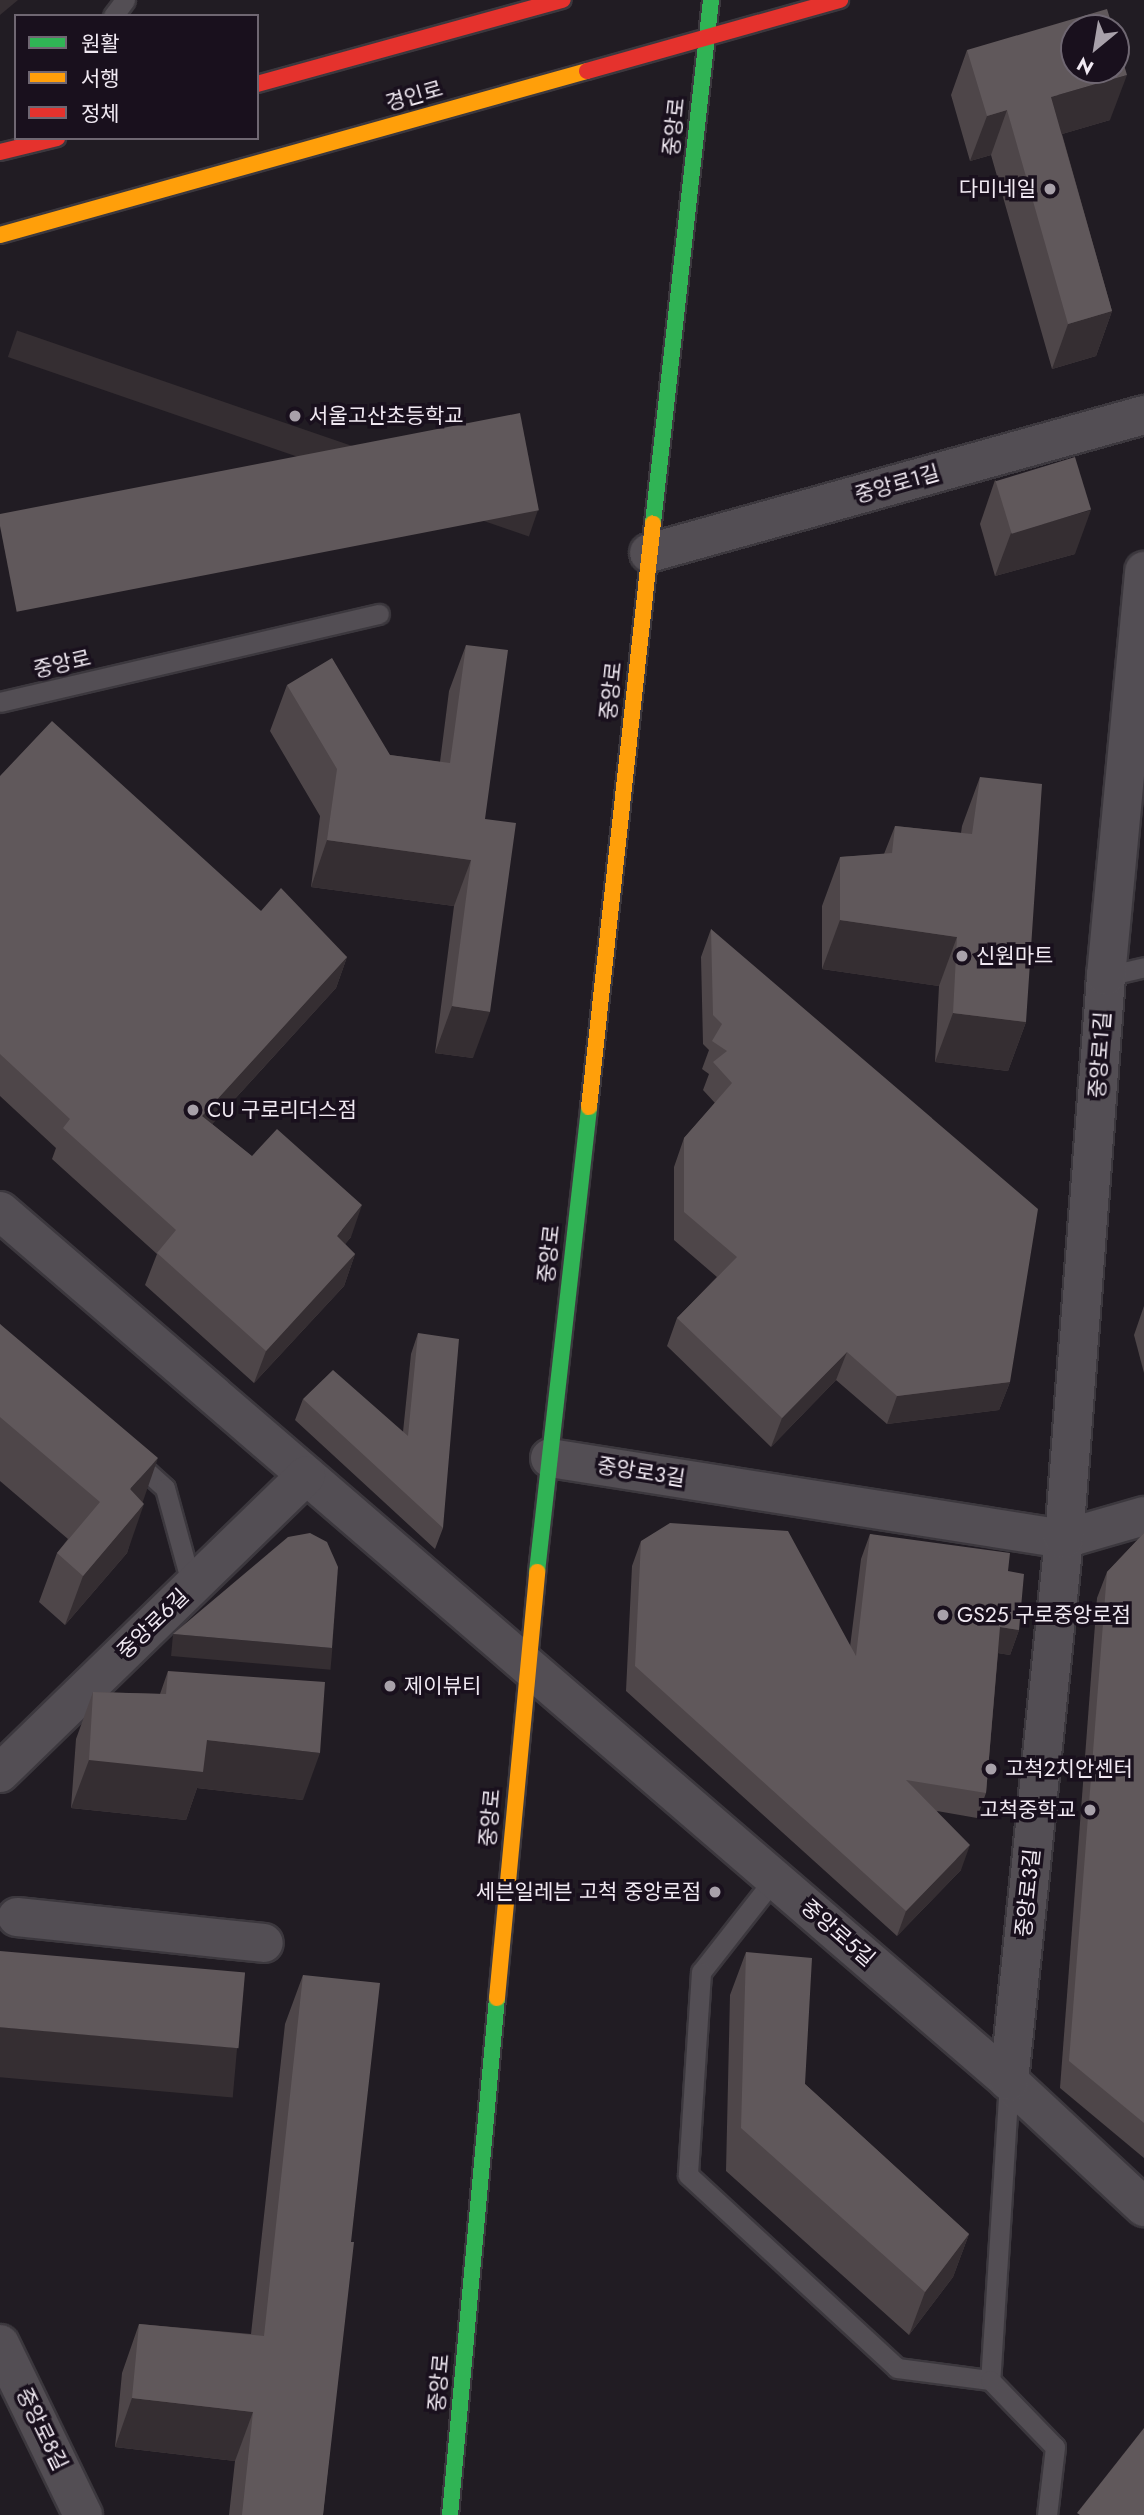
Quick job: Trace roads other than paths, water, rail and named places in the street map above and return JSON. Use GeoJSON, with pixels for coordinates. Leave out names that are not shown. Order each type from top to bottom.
{"type":"FeatureCollection","features":[{"type":"Feature","properties":{"kind":"main road"},"geometry":{"type":"LineString","coordinates":[[259,83],[563,0]]}},
{"type":"Feature","properties":{"kind":"main road","name":"중앙로"},"geometry":{"type":"LineString","coordinates":[[450,2515],[527,1664],[712,0]]}},
{"type":"Feature","properties":{"kind":"main road","name":"경인로"},"geometry":{"type":"LineString","coordinates":[[0,235],[840,0]]}},
{"type":"Feature","properties":{"kind":"main road"},"geometry":{"type":"LineString","coordinates":[[3,152],[46,140]]}},
{"type":"Feature","properties":{"kind":"street","name":"중앙로1길"},"geometry":{"type":"LineString","coordinates":[[649,553],[1144,415]]}},
{"type":"Feature","properties":{"kind":"street","name":"중앙로1길"},"geometry":{"type":"LineString","coordinates":[[1064,1539],[1106,976],[1144,571]]}},
{"type":"Feature","properties":{"kind":"street"},"geometry":{"type":"LineString","coordinates":[[0,1211],[527,1664]]}},
{"type":"Feature","properties":{"kind":"street","name":"중앙로3길"},"geometry":{"type":"LineString","coordinates":[[550,1458],[1064,1539],[1144,1516]]}},
{"type":"Feature","properties":{"kind":"street","name":"중앙로6길"},"geometry":{"type":"LineString","coordinates":[[0,1773],[306,1475]]}},
{"type":"Feature","properties":{"kind":"street","name":"중앙로3길"},"geometry":{"type":"LineString","coordinates":[[1009,2081],[1064,1539]]}},
{"type":"Feature","properties":{"kind":"street","name":"중앙로5길"},"geometry":{"type":"LineString","coordinates":[[527,1664],[1009,2081],[1144,2207]]}},
{"type":"Feature","properties":{"kind":"street"},"geometry":{"type":"LineString","coordinates":[[18,1917],[264,1942]]}},
{"type":"Feature","properties":{"kind":"street","name":"중앙로8길"},"geometry":{"type":"LineString","coordinates":[[0,2344],[83,2515]]}},
{"type":"Feature","properties":{"kind":"lane","name":"중앙로"},"geometry":{"type":"LineString","coordinates":[[0,702],[379,614]]}},
{"type":"Feature","properties":{"kind":"lane"},"geometry":{"type":"LineString","coordinates":[[1106,976],[1144,967]]}},
{"type":"Feature","properties":{"kind":"lane"},"geometry":{"type":"LineString","coordinates":[[114,1442],[165,1488],[192,1587]]}},
{"type":"Feature","properties":{"kind":"lane"},"geometry":{"type":"LineString","coordinates":[[774,1879],[701,1972],[688,2175],[897,2368],[990,2380],[1055,2447],[1048,2515]]}},
{"type":"Feature","properties":{"kind":"lane"},"geometry":{"type":"LineString","coordinates":[[990,2380],[1009,2081]]}},
{"type":"Feature","properties":{"kind":"place","name":"다미네일"},"geometry":{"type":"Point","coordinates":[1050,189]}},
{"type":"Feature","properties":{"kind":"place","name":"서울고산초등학교"},"geometry":{"type":"Point","coordinates":[295,416]}},
{"type":"Feature","properties":{"kind":"place","name":"신원마트"},"geometry":{"type":"Point","coordinates":[962,956]}},
{"type":"Feature","properties":{"kind":"place","name":"CU 구로리더스점"},"geometry":{"type":"Point","coordinates":[193,1110]}},
{"type":"Feature","properties":{"kind":"place","name":"GS25 구로중앙로점"},"geometry":{"type":"Point","coordinates":[943,1615]}},
{"type":"Feature","properties":{"kind":"place","name":"제이뷰티"},"geometry":{"type":"Point","coordinates":[390,1686]}},
{"type":"Feature","properties":{"kind":"place","name":"고척2치안센터"},"geometry":{"type":"Point","coordinates":[991,1769]}},
{"type":"Feature","properties":{"kind":"place","name":"고척중학교"},"geometry":{"type":"Point","coordinates":[1090,1810]}},
{"type":"Feature","properties":{"kind":"place","name":"세븐일레븐 고척 중앙로점"},"geometry":{"type":"Point","coordinates":[715,1892]}}]}
